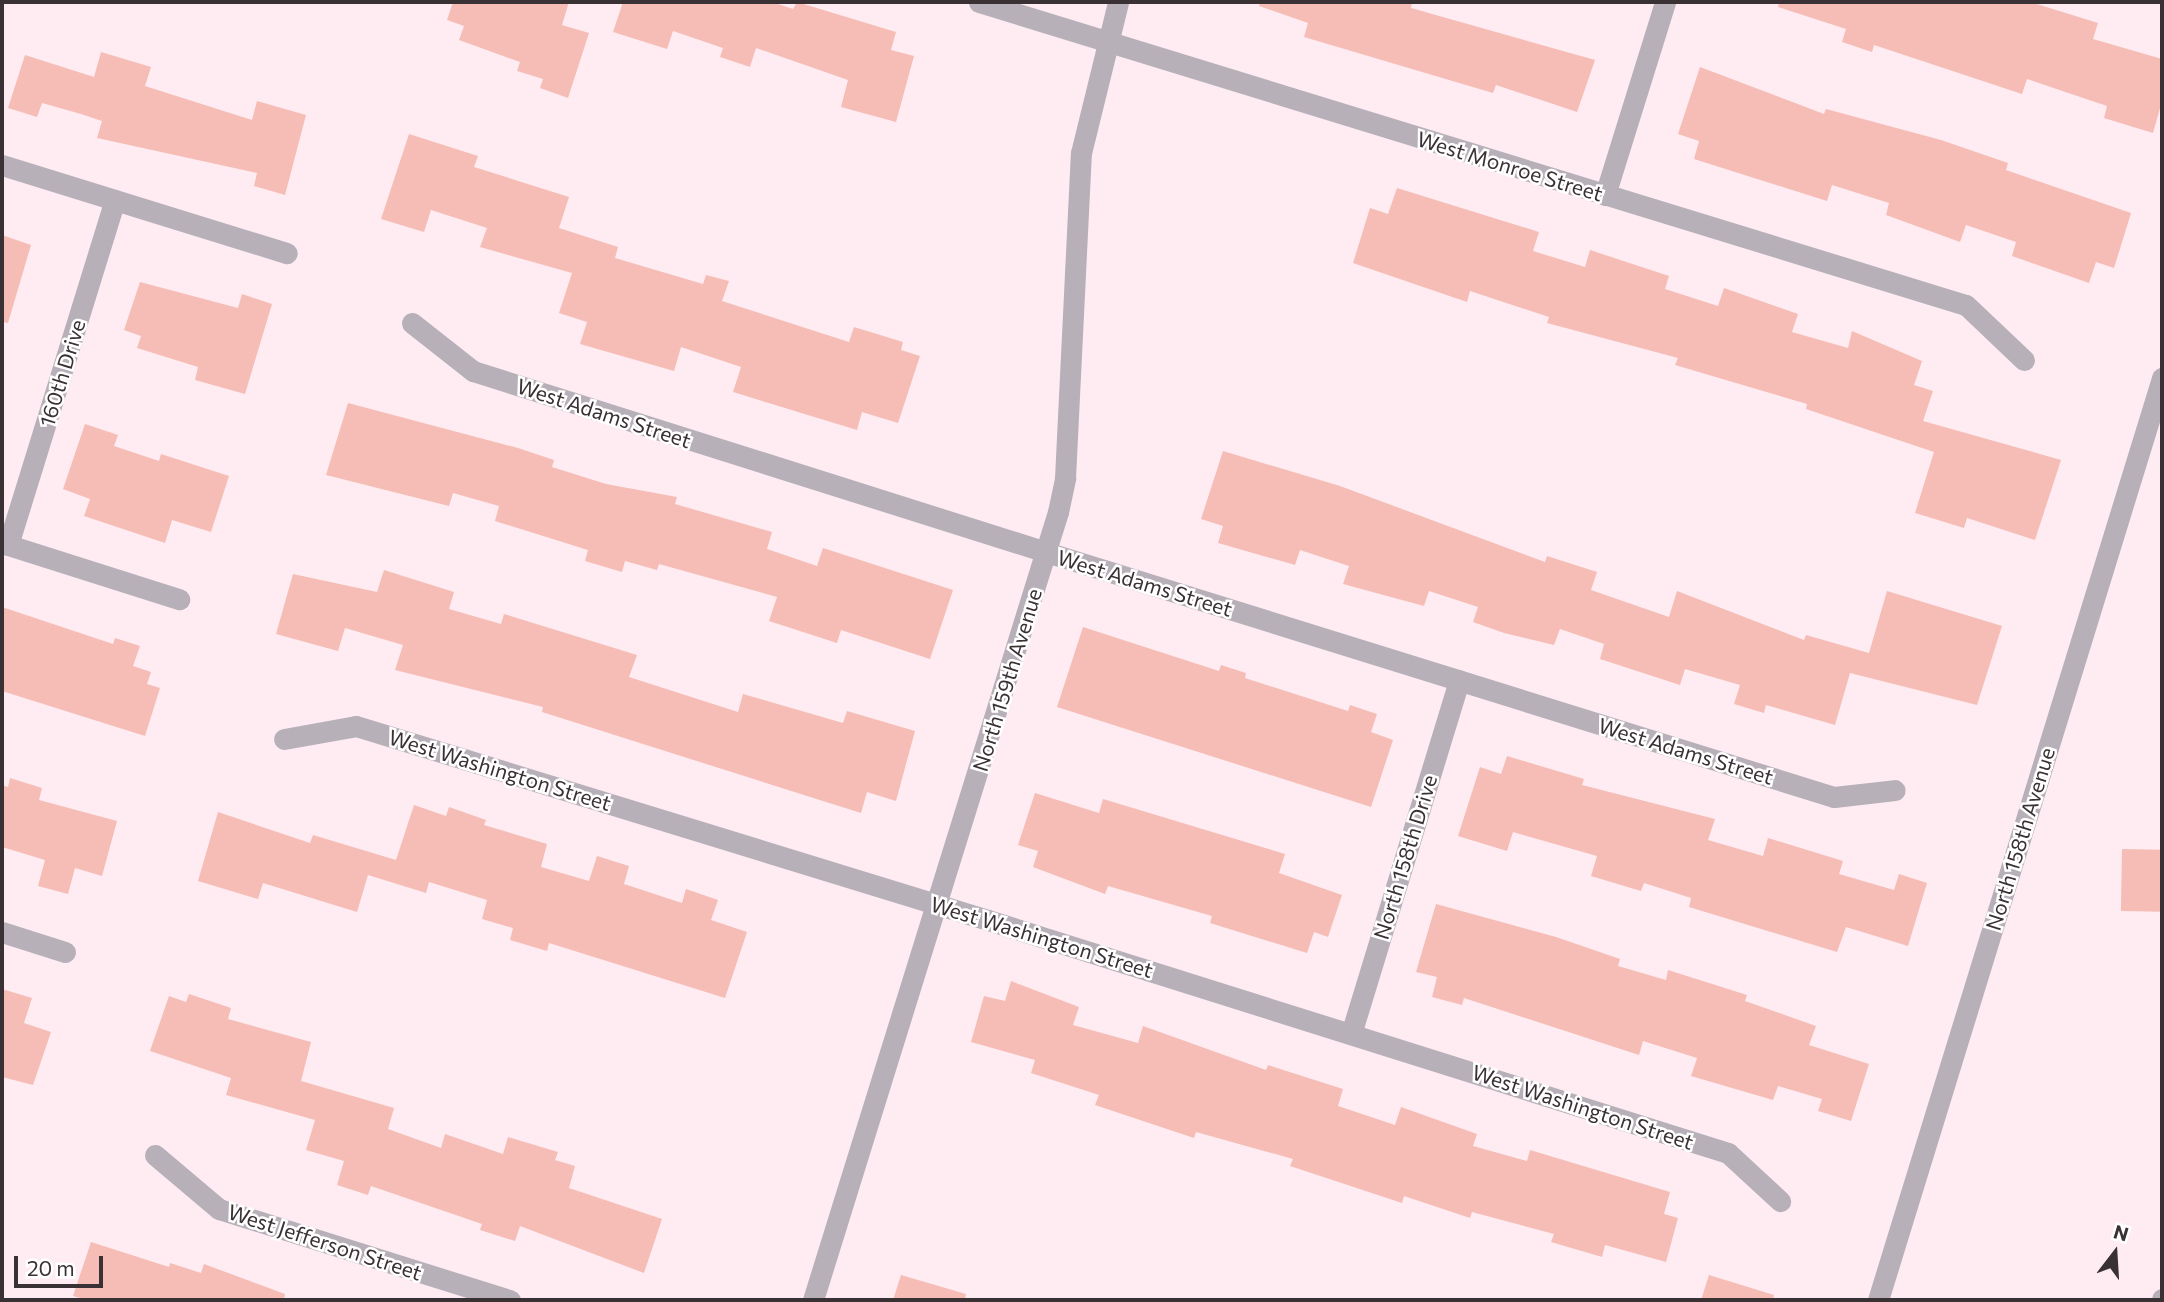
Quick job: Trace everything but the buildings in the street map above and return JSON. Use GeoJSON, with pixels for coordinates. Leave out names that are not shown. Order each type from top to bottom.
{"type":"FeatureCollection","features":[{"type":"Feature","properties":{"kind":"street","name":"West Monroe Street"},"geometry":{"type":"LineString","coordinates":[[978,2],[1966,305],[2024,360]]}},
{"type":"Feature","properties":{"kind":"street","name":"North 159th Avenue"},"geometry":{"type":"LineString","coordinates":[[813,1300],[1046,552],[1065,478],[1081,153],[1106,42],[1118,2]]}},
{"type":"Feature","properties":{"kind":"street"},"geometry":{"type":"LineString","coordinates":[[1605,194],[1665,2]]}},
{"type":"Feature","properties":{"kind":"street"},"geometry":{"type":"LineString","coordinates":[[2,165],[287,253]]}},
{"type":"Feature","properties":{"kind":"street","name":"160th Drive"},"geometry":{"type":"LineString","coordinates":[[5,544],[116,201]]}},
{"type":"Feature","properties":{"kind":"street","name":"West Adams Street"},"geometry":{"type":"LineString","coordinates":[[412,323],[473,371],[1046,552],[1834,797],[1895,790]]}},
{"type":"Feature","properties":{"kind":"street","name":"North 158th Avenue"},"geometry":{"type":"LineString","coordinates":[[1878,1300],[2162,378]]}},
{"type":"Feature","properties":{"kind":"street"},"geometry":{"type":"LineString","coordinates":[[5,544],[179,599]]}},
{"type":"Feature","properties":{"kind":"street","name":"North 158th Drive"},"geometry":{"type":"LineString","coordinates":[[1351,1034],[1459,680]]}},
{"type":"Feature","properties":{"kind":"street","name":"West Washington Street"},"geometry":{"type":"LineString","coordinates":[[284,739],[356,726],[938,904],[1728,1153],[1780,1201]]}},
{"type":"Feature","properties":{"kind":"street"},"geometry":{"type":"LineString","coordinates":[[2,932],[65,952]]}},
{"type":"Feature","properties":{"kind":"street","name":"West Jefferson Street"},"geometry":{"type":"LineString","coordinates":[[155,1155],[219,1209],[510,1300]]}}]}
